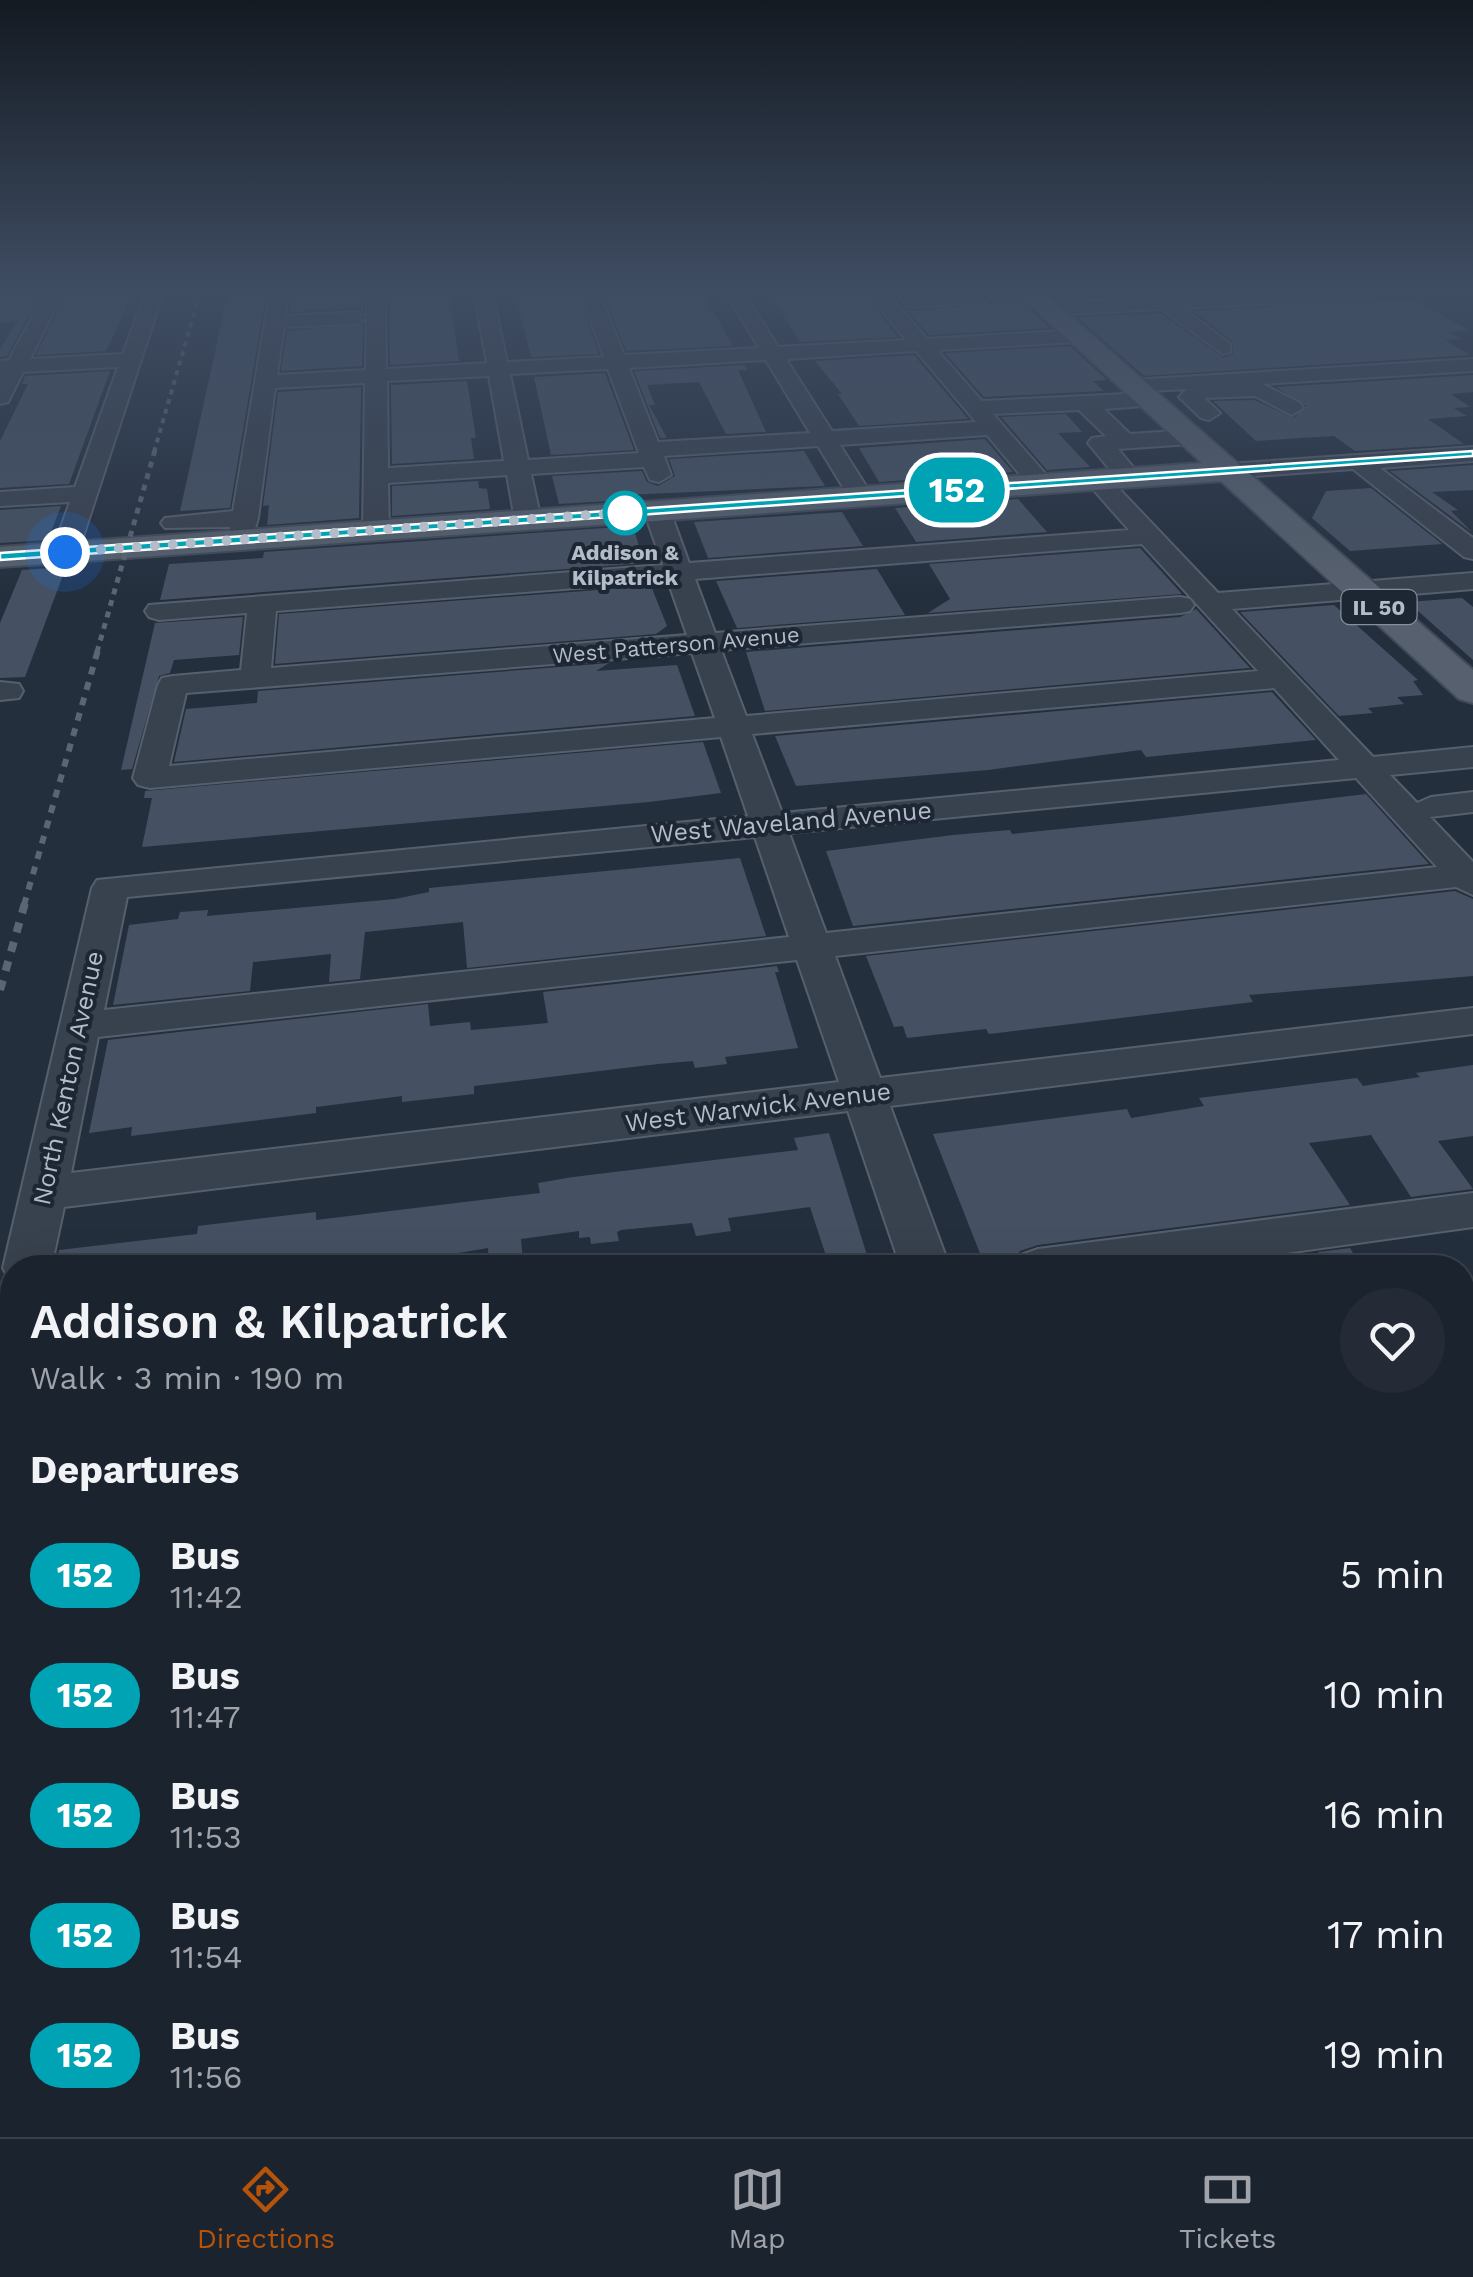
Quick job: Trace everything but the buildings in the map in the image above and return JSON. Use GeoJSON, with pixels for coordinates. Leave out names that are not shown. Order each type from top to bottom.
{"type":"FeatureCollection","features":[{"type":"Feature","properties":{"kind":"main road","name":"IL 50"},"geometry":{"type":"LineString","coordinates":[[1140,393],[1199,425],[1227,471],[1473,691]]}},
{"type":"Feature","properties":{"kind":"main road"},"geometry":{"type":"LineString","coordinates":[[0,557],[243,529],[376,530],[1040,484],[1123,460],[1227,471]]}},
{"type":"Feature","properties":{"kind":"street"},"geometry":{"type":"LineString","coordinates":[[65,552],[120,393]]}},
{"type":"Feature","properties":{"kind":"street"},"geometry":{"type":"LineString","coordinates":[[174,523],[243,529],[263,393]]}},
{"type":"Feature","properties":{"kind":"street"},"geometry":{"type":"LineString","coordinates":[[376,393],[376,530]]}},
{"type":"Feature","properties":{"kind":"street"},"geometry":{"type":"LineString","coordinates":[[503,393],[528,520]]}},
{"type":"Feature","properties":{"kind":"street"},"geometry":{"type":"LineString","coordinates":[[628,393],[652,455],[679,572],[921,1255]]}},
{"type":"Feature","properties":{"kind":"street"},"geometry":{"type":"LineString","coordinates":[[797,393],[861,497]]}},
{"type":"Feature","properties":{"kind":"street"},"geometry":{"type":"LineString","coordinates":[[962,393],[1040,484]]}},
{"type":"Feature","properties":{"kind":"street"},"geometry":{"type":"LineString","coordinates":[[975,408],[1085,403],[1143,393]]}},
{"type":"Feature","properties":{"kind":"street"},"geometry":{"type":"LineString","coordinates":[[1123,460],[1199,425],[1190,398],[1195,393]]}},
{"type":"Feature","properties":{"kind":"street"},"geometry":{"type":"LineString","coordinates":[[1274,393],[1292,408]]}},
{"type":"Feature","properties":{"kind":"street"},"geometry":{"type":"LineString","coordinates":[[1085,403],[1123,460],[1149,536],[1195,604],[1282,678],[1469,879]]}},
{"type":"Feature","properties":{"kind":"street"},"geometry":{"type":"LineString","coordinates":[[376,476],[518,468],[992,428]]}},
{"type":"Feature","properties":{"kind":"street"},"geometry":{"type":"LineString","coordinates":[[1227,471],[1473,454]]}},
{"type":"Feature","properties":{"kind":"street"},"geometry":{"type":"LineString","coordinates":[[1358,462],[1473,551]]}},
{"type":"Feature","properties":{"kind":"street"},"geometry":{"type":"LineString","coordinates":[[1257,498],[1288,496],[1310,483],[1342,480],[1344,475],[1331,464]]}},
{"type":"Feature","properties":{"kind":"street"},"geometry":{"type":"LineString","coordinates":[[0,500],[85,494]]}},
{"type":"Feature","properties":{"kind":"street"},"geometry":{"type":"LineString","coordinates":[[1428,516],[1473,512]]}},
{"type":"Feature","properties":{"kind":"street"},"geometry":{"type":"LineString","coordinates":[[159,611],[1149,536]]}},
{"type":"Feature","properties":{"kind":"street","name":"West Patterson Avenue"},"geometry":{"type":"LineString","coordinates":[[734,726],[150,778],[172,685],[1473,581]]}},
{"type":"Feature","properties":{"kind":"street"},"geometry":{"type":"LineString","coordinates":[[255,679],[262,604]]}},
{"type":"Feature","properties":{"kind":"street"},"geometry":{"type":"LineString","coordinates":[[734,726],[1282,678]]}},
{"type":"Feature","properties":{"kind":"street","name":"West Waveland Avenue"},"geometry":{"type":"LineString","coordinates":[[110,888],[1473,757]]}},
{"type":"Feature","properties":{"kind":"street"},"geometry":{"type":"LineString","coordinates":[[1431,806],[1473,802]]}},
{"type":"Feature","properties":{"kind":"street"},"geometry":{"type":"LineString","coordinates":[[80,1026],[812,945],[1469,879]]}},
{"type":"Feature","properties":{"kind":"street","name":"North Kenton Avenue"},"geometry":{"type":"LineString","coordinates":[[30,1255],[110,888]]}},
{"type":"Feature","properties":{"kind":"street","name":"West Warwick Avenue"},"geometry":{"type":"LineString","coordinates":[[43,1193],[1473,1021]]}},
{"type":"Feature","properties":{"kind":"street"},"geometry":{"type":"LineString","coordinates":[[1136,1255],[1473,1210]]}},
{"type":"Feature","properties":{"kind":"railway"},"geometry":{"type":"LineString","coordinates":[[154,452],[171,393]]}},
{"type":"Feature","properties":{"kind":"railway"},"geometry":{"type":"LineString","coordinates":[[97,652],[155,450]]}},
{"type":"Feature","properties":{"kind":"railway"},"geometry":{"type":"LineString","coordinates":[[24,905],[98,650]]}},
{"type":"Feature","properties":{"kind":"railway"},"geometry":{"type":"LineString","coordinates":[[0,990],[25,903]]}},
{"type":"Feature","properties":{"kind":"bus line","name":"152"},"geometry":{"type":"LineString","coordinates":[[0,557],[1473,454]]}},
{"type":"Feature","properties":{"kind":"place","name":"Addison & Kilpatrick"},"geometry":{"type":"Point","coordinates":[625,513]}},
{"type":"Feature","properties":{"kind":"route"},"geometry":{"type":"LineString","coordinates":[[65,552],[633,512],[625,513]]}}]}
